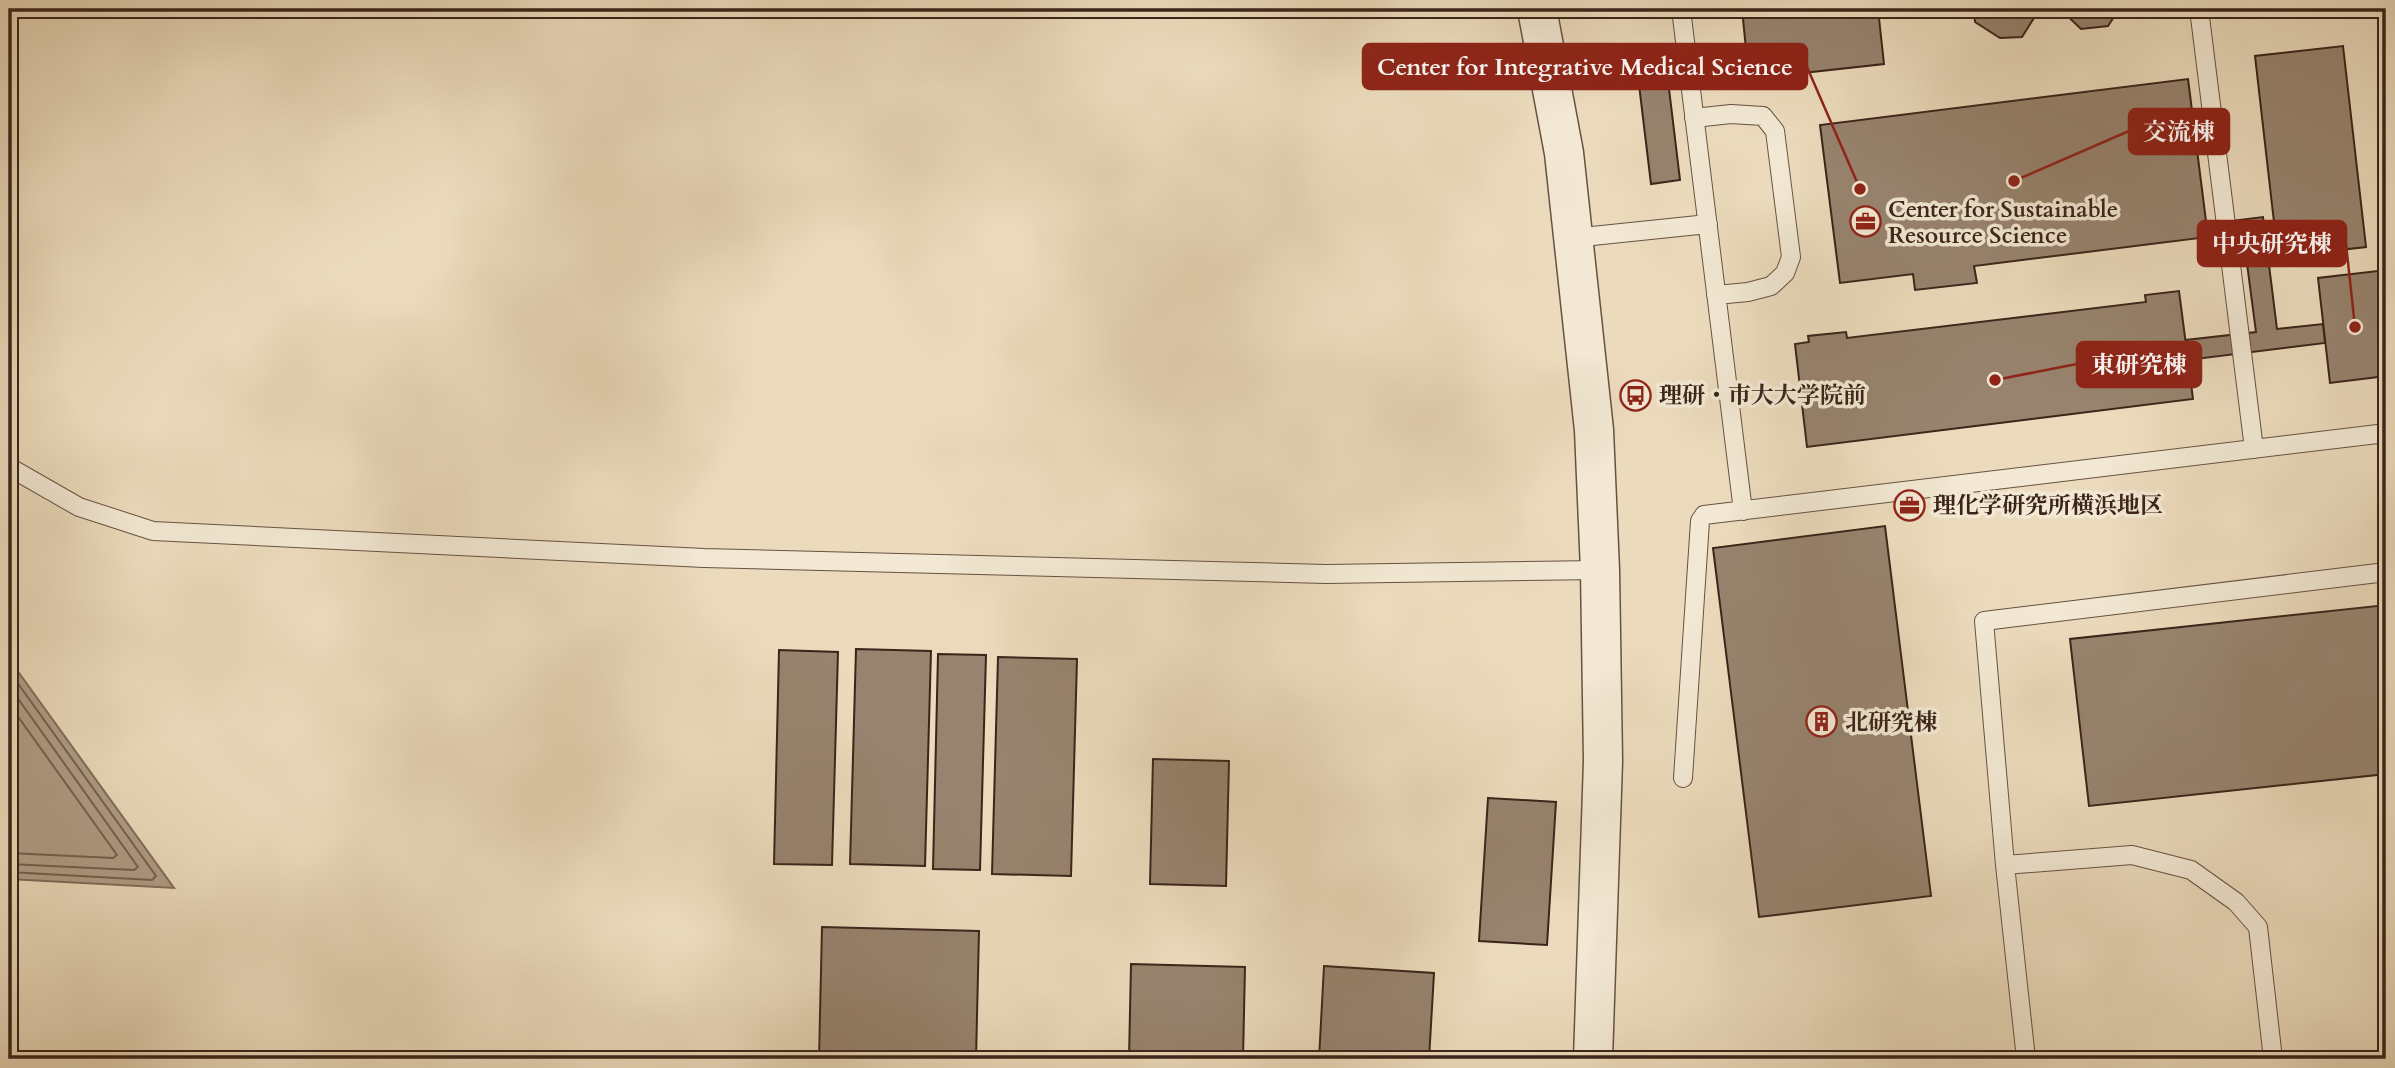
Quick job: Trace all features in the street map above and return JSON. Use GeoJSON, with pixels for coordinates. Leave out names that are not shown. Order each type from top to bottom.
{"type":"FeatureCollection","features":[{"type":"Feature","properties":{"kind":"street"},"geometry":{"type":"LineString","coordinates":[[1537,9],[1564,153],[1594,430],[1600,570],[1603,761],[1593,1059]]}},
{"type":"Feature","properties":{"kind":"lane"},"geometry":{"type":"LineString","coordinates":[[1681,9],[1744,511]]}},
{"type":"Feature","properties":{"kind":"lane"},"geometry":{"type":"LineString","coordinates":[[2199,9],[2254,449]]}},
{"type":"Feature","properties":{"kind":"lane"},"geometry":{"type":"LineString","coordinates":[[1694,118],[1731,114],[1763,116],[1775,131],[1790,231],[1791,257],[1785,273],[1771,286],[1748,292],[1716,295]]}},
{"type":"Feature","properties":{"kind":"lane"},"geometry":{"type":"LineString","coordinates":[[1573,238],[1708,224]]}},
{"type":"Feature","properties":{"kind":"lane"},"geometry":{"type":"LineString","coordinates":[[1683,778],[1700,522],[1704,515],[2386,433]]}},
{"type":"Feature","properties":{"kind":"lane"},"geometry":{"type":"LineString","coordinates":[[9,467],[79,507],[153,531],[704,558],[1326,574],[1600,570]]}},
{"type":"Feature","properties":{"kind":"lane"},"geometry":{"type":"LineString","coordinates":[[2026,1059],[2005,865],[1984,621],[2386,572]]}},
{"type":"Feature","properties":{"kind":"lane"},"geometry":{"type":"LineString","coordinates":[[2005,865],[2133,855],[2191,870],[2236,902],[2258,927],[2273,1059]]}},
{"type":"Feature","properties":{"kind":"water"},"geometry":{"type":"Polygon","coordinates":[[[9,659],[174,888],[9,879],[9,659]]]}},
{"type":"Feature","properties":{"kind":"building"},"geometry":{"type":"Polygon","coordinates":[[[1742,9],[1878,9],[1884,64],[1749,79],[1742,9]]]}},
{"type":"Feature","properties":{"kind":"building"},"geometry":{"type":"Polygon","coordinates":[[[1974,9],[2039,10],[2022,37],[2000,38],[1975,22],[1974,9]]]}},
{"type":"Feature","properties":{"kind":"building"},"geometry":{"type":"Polygon","coordinates":[[[2060,9],[2119,9],[2108,26],[2081,29],[2060,9]]]}},
{"type":"Feature","properties":{"kind":"building"},"geometry":{"type":"Polygon","coordinates":[[[2343,46],[2366,247],[2278,257],[2255,56],[2343,46]]]}},
{"type":"Feature","properties":{"kind":"building"},"geometry":{"type":"Polygon","coordinates":[[[1666,64],[1680,180],[1651,184],[1637,68],[1666,64]]]}},
{"type":"Feature","properties":{"kind":"building"},"geometry":{"type":"Polygon","coordinates":[[[2188,79],[2208,237],[1974,266],[1977,283],[1915,290],[1913,274],[1840,283],[1820,125],[2188,79]]]}},
{"type":"Feature","properties":{"kind":"building"},"geometry":{"type":"Polygon","coordinates":[[[2263,217],[2277,329],[2323,324],[2325,343],[2188,360],[2186,340],[2256,332],[2243,233],[2208,237],[2206,224],[2263,217]]]}},
{"type":"Feature","properties":{"kind":"building"},"geometry":{"type":"Polygon","coordinates":[[[2386,270],[2386,376],[2330,383],[2318,278],[2386,270]]]}},
{"type":"Feature","properties":{"kind":"building"},"geometry":{"type":"Polygon","coordinates":[[[2179,291],[2193,399],[1807,447],[1795,344],[1809,342],[1808,336],[1846,332],[1847,338],[2146,302],[2145,295],[2179,291]]]}},
{"type":"Feature","properties":{"kind":"building","name":"北研究棟"},"geometry":{"type":"Polygon","coordinates":[[[1885,526],[1931,896],[1759,917],[1713,548],[1885,526]]]}},
{"type":"Feature","properties":{"kind":"building"},"geometry":{"type":"Polygon","coordinates":[[[2386,605],[2386,774],[2089,806],[2070,639],[2386,605]]]}},
{"type":"Feature","properties":{"kind":"building"},"geometry":{"type":"Polygon","coordinates":[[[856,649],[931,651],[925,866],[850,864],[856,649]]]}},
{"type":"Feature","properties":{"kind":"building"},"geometry":{"type":"Polygon","coordinates":[[[779,650],[838,652],[832,865],[774,864],[779,650]]]}},
{"type":"Feature","properties":{"kind":"building"},"geometry":{"type":"Polygon","coordinates":[[[938,654],[986,655],[980,870],[933,869],[938,654]]]}},
{"type":"Feature","properties":{"kind":"building"},"geometry":{"type":"Polygon","coordinates":[[[998,657],[1077,659],[1071,876],[992,874],[998,657]]]}},
{"type":"Feature","properties":{"kind":"building"},"geometry":{"type":"Polygon","coordinates":[[[1153,759],[1229,761],[1226,886],[1150,884],[1153,759]]]}},
{"type":"Feature","properties":{"kind":"building"},"geometry":{"type":"Polygon","coordinates":[[[1488,798],[1556,802],[1547,945],[1479,941],[1488,798]]]}},
{"type":"Feature","properties":{"kind":"building"},"geometry":{"type":"Polygon","coordinates":[[[822,927],[979,931],[976,1059],[819,1059],[822,927]]]}},
{"type":"Feature","properties":{"kind":"building"},"geometry":{"type":"Polygon","coordinates":[[[1131,964],[1245,967],[1243,1059],[1129,1059],[1131,964]]]}},
{"type":"Feature","properties":{"kind":"building"},"geometry":{"type":"Polygon","coordinates":[[[1324,966],[1434,973],[1429,1059],[1319,1059],[1324,966]]]}},
{"type":"Feature","properties":{"kind":"place","name":"交流棟"},"geometry":{"type":"Point","coordinates":[2014,181]}},
{"type":"Feature","properties":{"kind":"place","name":"Center for Integrative Medical Science"},"geometry":{"type":"Point","coordinates":[1860,189]}},
{"type":"Feature","properties":{"kind":"place","name":"Center for Sustainable Resource Science"},"geometry":{"type":"Point","coordinates":[1865,222]}},
{"type":"Feature","properties":{"kind":"place","name":"中央研究棟"},"geometry":{"type":"Point","coordinates":[2355,327]}},
{"type":"Feature","properties":{"kind":"place","name":"東研究棟"},"geometry":{"type":"Point","coordinates":[1995,380]}},
{"type":"Feature","properties":{"kind":"place","name":"理研・市大大学院前"},"geometry":{"type":"Point","coordinates":[1636,395]}},
{"type":"Feature","properties":{"kind":"place","name":"理化学研究所横浜地区"},"geometry":{"type":"Point","coordinates":[1910,505]}},
{"type":"Feature","properties":{"kind":"place","name":"北研究棟"},"geometry":{"type":"Point","coordinates":[1822,722]}}]}
